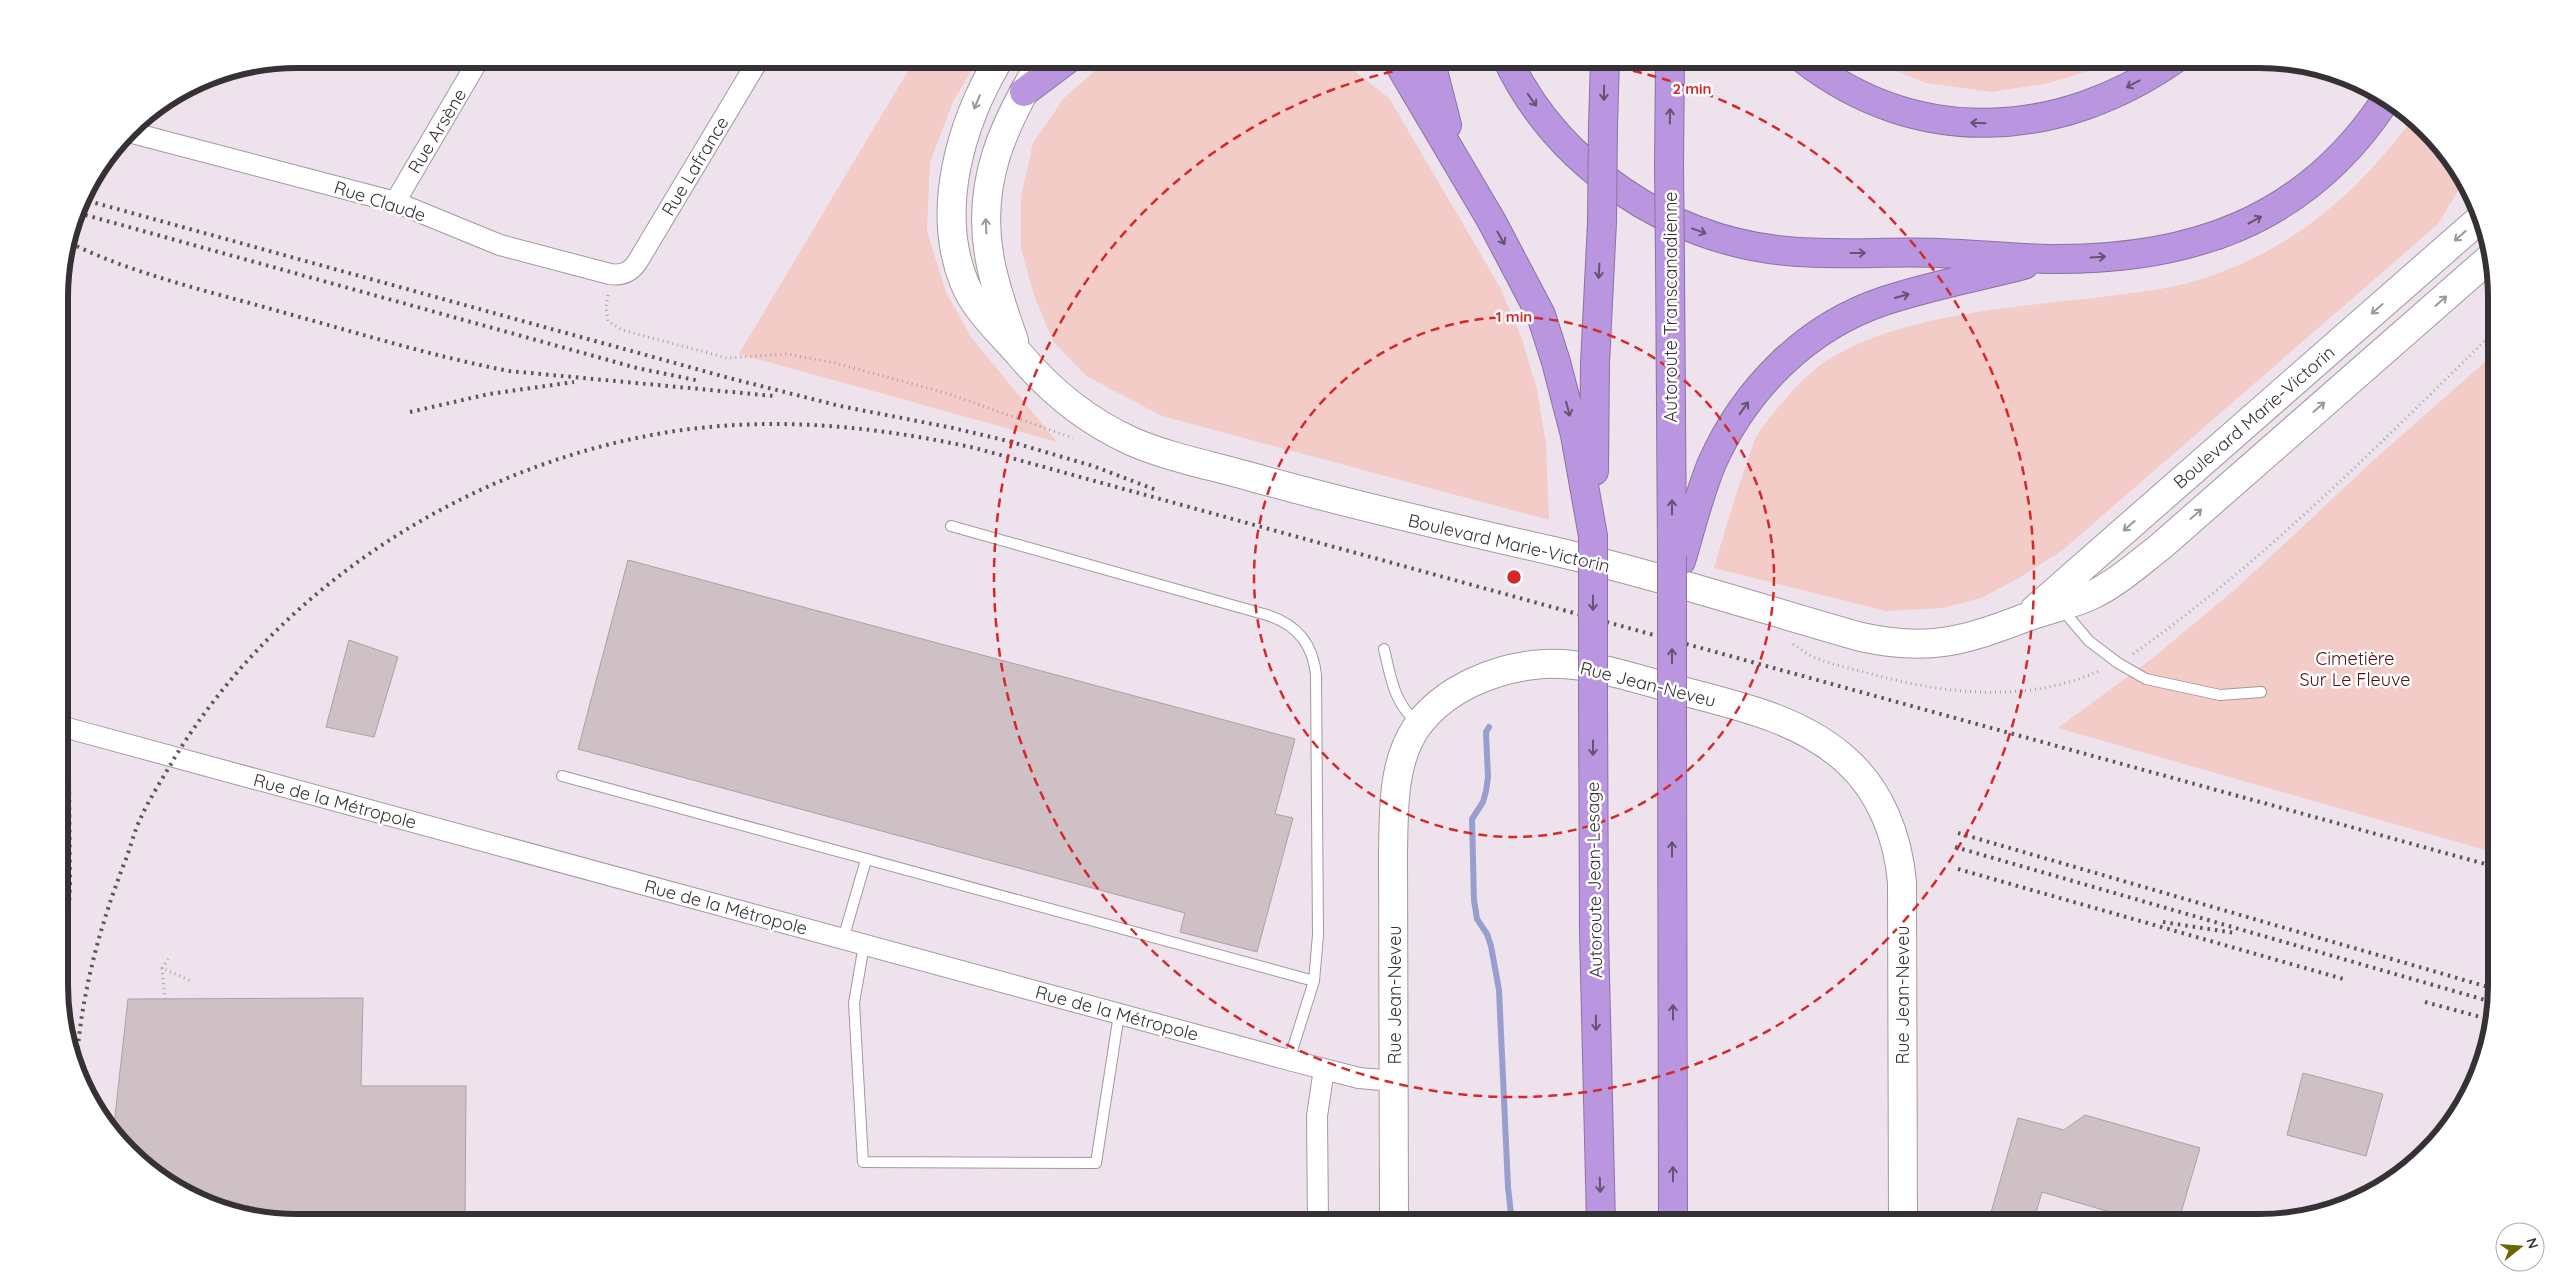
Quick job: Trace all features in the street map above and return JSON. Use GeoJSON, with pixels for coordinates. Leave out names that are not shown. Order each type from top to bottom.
{"type":"FeatureCollection","features":[{"type":"Feature","properties":{"kind":"highway"},"geometry":{"type":"LineString","coordinates":[[1024,92],[1056,68]]}},
{"type":"Feature","properties":{"kind":"highway"},"geometry":{"type":"LineString","coordinates":[[1397,68],[1476,196],[1532,295],[1548,336],[1575,435],[1593,536]]}},
{"type":"Feature","properties":{"kind":"highway"},"geometry":{"type":"LineString","coordinates":[[1432,68],[1447,126],[1476,196]]}},
{"type":"Feature","properties":{"kind":"highway"},"geometry":{"type":"LineString","coordinates":[[1512,68],[1547,120],[1594,169],[1639,204],[1699,231],[1745,245],[1789,252],[1935,252],[2049,259],[2100,258],[2156,252],[2207,240],[2247,224],[2282,204],[2332,164],[2360,135],[2383,104]]}},
{"type":"Feature","properties":{"kind":"highway"},"geometry":{"type":"LineString","coordinates":[[1593,536],[1595,364],[1602,222],[1605,68]]}},
{"type":"Feature","properties":{"kind":"highway","name":"Autoroute Transcanadienne"},"geometry":{"type":"LineString","coordinates":[[1670,68],[1670,262],[1676,558]]}},
{"type":"Feature","properties":{"kind":"highway"},"geometry":{"type":"LineString","coordinates":[[1816,68],[1842,85],[1880,104],[1903,112],[1950,121],[2000,123],[2048,117],[2089,104],[2131,86],[2160,68]]}},
{"type":"Feature","properties":{"kind":"highway"},"geometry":{"type":"LineString","coordinates":[[1673,1214],[1672,594],[1676,558],[1718,449],[1735,421],[1761,385],[1792,354],[1827,328],[1883,302],[2049,259]]}},
{"type":"Feature","properties":{"kind":"highway","name":"Autoroute Jean-Lesage"},"geometry":{"type":"LineString","coordinates":[[1593,536],[1595,974],[1601,1214]]}},
{"type":"Feature","properties":{"kind":"street","name":"Rue Arsène"},"geometry":{"type":"LineString","coordinates":[[394,202],[474,68]]}},
{"type":"Feature","properties":{"kind":"street","name":"Rue Lafrance"},"geometry":{"type":"LineString","coordinates":[[628,272],[638,261],[754,68]]}},
{"type":"Feature","properties":{"kind":"street","name":"Boulevard Marie-Victorin"},"geometry":{"type":"LineString","coordinates":[[995,68],[978,100],[960,153],[953,191],[954,231],[964,284],[996,329],[1043,381],[1067,403],[1103,426],[1132,441],[1170,454],[1385,513],[1574,556],[1861,637],[1897,644],[1928,645],[1960,640],[1993,631],[2026,617],[2055,600],[2475,223]]}},
{"type":"Feature","properties":{"kind":"street","name":"Boulevard Marie-Victorin"},"geometry":{"type":"LineString","coordinates":[[1019,354],[992,268],[986,216],[993,161],[1005,128],[1038,68]]}},
{"type":"Feature","properties":{"kind":"street","name":"Rue Claude"},"geometry":{"type":"LineString","coordinates":[[136,134],[394,202],[500,245],[610,274],[628,272]]}},
{"type":"Feature","properties":{"kind":"street","name":"Boulevard Marie-Victorin"},"geometry":{"type":"LineString","coordinates":[[2055,600],[2091,595],[2148,556],[2485,262]]}},
{"type":"Feature","properties":{"kind":"street","name":"Rue Jean-Neveu"},"geometry":{"type":"LineString","coordinates":[[1394,1214],[1394,816],[1401,764],[1411,737],[1419,724],[1441,701],[1485,677],[1534,665],[1565,664],[1615,673],[1768,716],[1812,736],[1836,751],[1857,770],[1874,794],[1888,819],[1900,865],[1902,902],[1903,1214]]}},
{"type":"Feature","properties":{"kind":"street","name":"Rue de la Métropole"},"geometry":{"type":"LineString","coordinates":[[68,728],[1290,1060],[1359,1078],[1394,1081]]}},
{"type":"Feature","properties":{"kind":"street"},"geometry":{"type":"LineString","coordinates":[[1318,1214],[1318,1116],[1324,1069]]}},
{"type":"Feature","properties":{"kind":"lane"},"geometry":{"type":"LineString","coordinates":[[951,526],[1267,615],[1286,623],[1300,634],[1310,649],[1316,675],[1318,935],[1314,981],[1290,1060]]}},
{"type":"Feature","properties":{"kind":"lane"},"geometry":{"type":"LineString","coordinates":[[2055,600],[2089,641],[2118,663],[2146,679],[2220,695],[2261,692]]}},
{"type":"Feature","properties":{"kind":"lane"},"geometry":{"type":"LineString","coordinates":[[1384,649],[1396,698],[1402,708],[1419,724]]}},
{"type":"Feature","properties":{"kind":"lane"},"geometry":{"type":"LineString","coordinates":[[562,776],[1314,981]]}},
{"type":"Feature","properties":{"kind":"lane"},"geometry":{"type":"LineString","coordinates":[[842,939],[866,860]]}},
{"type":"Feature","properties":{"kind":"lane"},"geometry":{"type":"LineString","coordinates":[[864,945],[854,1003],[863,1162],[1096,1163],[1119,1014]]}},
{"type":"Feature","properties":{"kind":"path"},"geometry":{"type":"LineString","coordinates":[[609,292],[606,307],[608,321],[613,326],[628,332],[727,358],[787,354],[835,363],[946,393],[1020,421],[1081,440]]}},
{"type":"Feature","properties":{"kind":"path"},"geometry":{"type":"LineString","coordinates":[[2128,658],[2203,601],[2312,506],[2420,407],[2488,338]]}},
{"type":"Feature","properties":{"kind":"path"},"geometry":{"type":"LineString","coordinates":[[165,999],[162,968],[168,959]]}},
{"type":"Feature","properties":{"kind":"path"},"geometry":{"type":"LineString","coordinates":[[162,968],[190,981]]}},
{"type":"Feature","properties":{"kind":"green space"},"geometry":{"type":"Polygon","coordinates":[[[910,68],[973,68],[953,102],[930,162],[927,231],[946,292],[971,337],[1057,442],[739,354],[910,68]]]}},
{"type":"Feature","properties":{"kind":"green space"},"geometry":{"type":"Polygon","coordinates":[[[1098,68],[1351,68],[1389,98],[1500,287],[1522,339],[1537,390],[1546,444],[1549,520],[1162,416],[1086,376],[1053,341],[1035,298],[1021,249],[1021,197],[1033,143],[1064,98],[1098,68]]]}},
{"type":"Feature","properties":{"kind":"green space"},"geometry":{"type":"Polygon","coordinates":[[[1889,68],[2098,68],[2049,83],[1992,92],[1926,83],[1889,68]]]}},
{"type":"Feature","properties":{"kind":"green space"},"geometry":{"type":"Polygon","coordinates":[[[2409,124],[2431,146],[2449,169],[2460,188],[2438,224],[2064,549],[2021,577],[1981,598],[1943,608],[1886,611],[1714,568],[1737,491],[1759,432],[1792,392],[1811,373],[1831,358],[1861,343],[1895,330],[1930,321],[2003,308],[2161,289],[2211,276],[2242,264],[2297,233],[2346,194],[2390,148],[2409,124]]]}},
{"type":"Feature","properties":{"kind":"green space","name":"Cimetière Sur Le Fleuve"},"geometry":{"type":"Polygon","coordinates":[[[2488,359],[2488,851],[2058,728],[2149,661],[2238,587],[2375,459],[2488,359]]]}},
{"type":"Feature","properties":{"kind":"building"},"geometry":{"type":"Polygon","coordinates":[[[628,560],[1295,739],[1275,814],[1293,818],[1257,952],[1180,932],[1185,913],[578,749],[628,560]]]}},
{"type":"Feature","properties":{"kind":"building"},"geometry":{"type":"Polygon","coordinates":[[[349,640],[398,657],[374,737],[326,727],[349,640]]]}},
{"type":"Feature","properties":{"kind":"building"},"geometry":{"type":"Polygon","coordinates":[[[363,998],[361,1086],[466,1086],[465,1214],[267,1213],[238,1207],[209,1197],[169,1176],[146,1158],[114,1124],[128,999],[363,998]]]}},
{"type":"Feature","properties":{"kind":"building"},"geometry":{"type":"Polygon","coordinates":[[[2303,1073],[2383,1094],[2366,1156],[2287,1135],[2303,1073]]]}},
{"type":"Feature","properties":{"kind":"building"},"geometry":{"type":"Polygon","coordinates":[[[2085,1115],[2200,1148],[2181,1214],[2117,1214],[2042,1192],[2036,1214],[1991,1214],[2018,1118],[2064,1130],[2085,1115]]]}},
{"type":"Feature","properties":{"kind":"waterway"},"geometry":{"type":"LineString","coordinates":[[1489,727],[1486,732],[1488,777],[1486,791],[1483,802],[1472,819],[1474,900],[1477,919],[1487,934],[1491,946],[1499,990],[1508,1187],[1511,1214]]}},
{"type":"Feature","properties":{"kind":"railway"},"geometry":{"type":"LineString","coordinates":[[88,201],[729,378],[840,406],[953,428],[1008,441],[1093,466],[1159,491]]}},
{"type":"Feature","properties":{"kind":"railway"},"geometry":{"type":"LineString","coordinates":[[83,214],[637,368],[700,381]]}},
{"type":"Feature","properties":{"kind":"railway"},"geometry":{"type":"LineString","coordinates":[[74,245],[120,264],[172,282],[480,365],[509,371],[774,396]]}},
{"type":"Feature","properties":{"kind":"railway"},"geometry":{"type":"LineString","coordinates":[[410,412],[489,394],[574,382]]}},
{"type":"Feature","properties":{"kind":"railway"},"geometry":{"type":"LineString","coordinates":[[77,1051],[86,992],[98,940],[140,819],[175,757],[218,696],[267,640],[322,589],[382,545],[446,507],[514,475],[585,451],[657,434],[697,428],[737,425],[817,425],[896,433],[975,448],[2488,865]]}},
{"type":"Feature","properties":{"kind":"railway"},"geometry":{"type":"LineString","coordinates":[[68,482],[68,531]]}},
{"type":"Feature","properties":{"kind":"railway"},"geometry":{"type":"LineString","coordinates":[[68,659],[70,884],[68,932]]}},
{"type":"Feature","properties":{"kind":"railway"},"geometry":{"type":"LineString","coordinates":[[1958,833],[2488,987]]}},
{"type":"Feature","properties":{"kind":"railway"},"geometry":{"type":"LineString","coordinates":[[1955,847],[2487,1001]]}},
{"type":"Feature","properties":{"kind":"railway"},"geometry":{"type":"LineString","coordinates":[[1958,869],[2347,980]]}},
{"type":"Feature","properties":{"kind":"railway"},"geometry":{"type":"LineString","coordinates":[[2163,922],[2235,933]]}},
{"type":"Feature","properties":{"kind":"railway"},"geometry":{"type":"LineString","coordinates":[[2425,1002],[2485,1018]]}}]}
